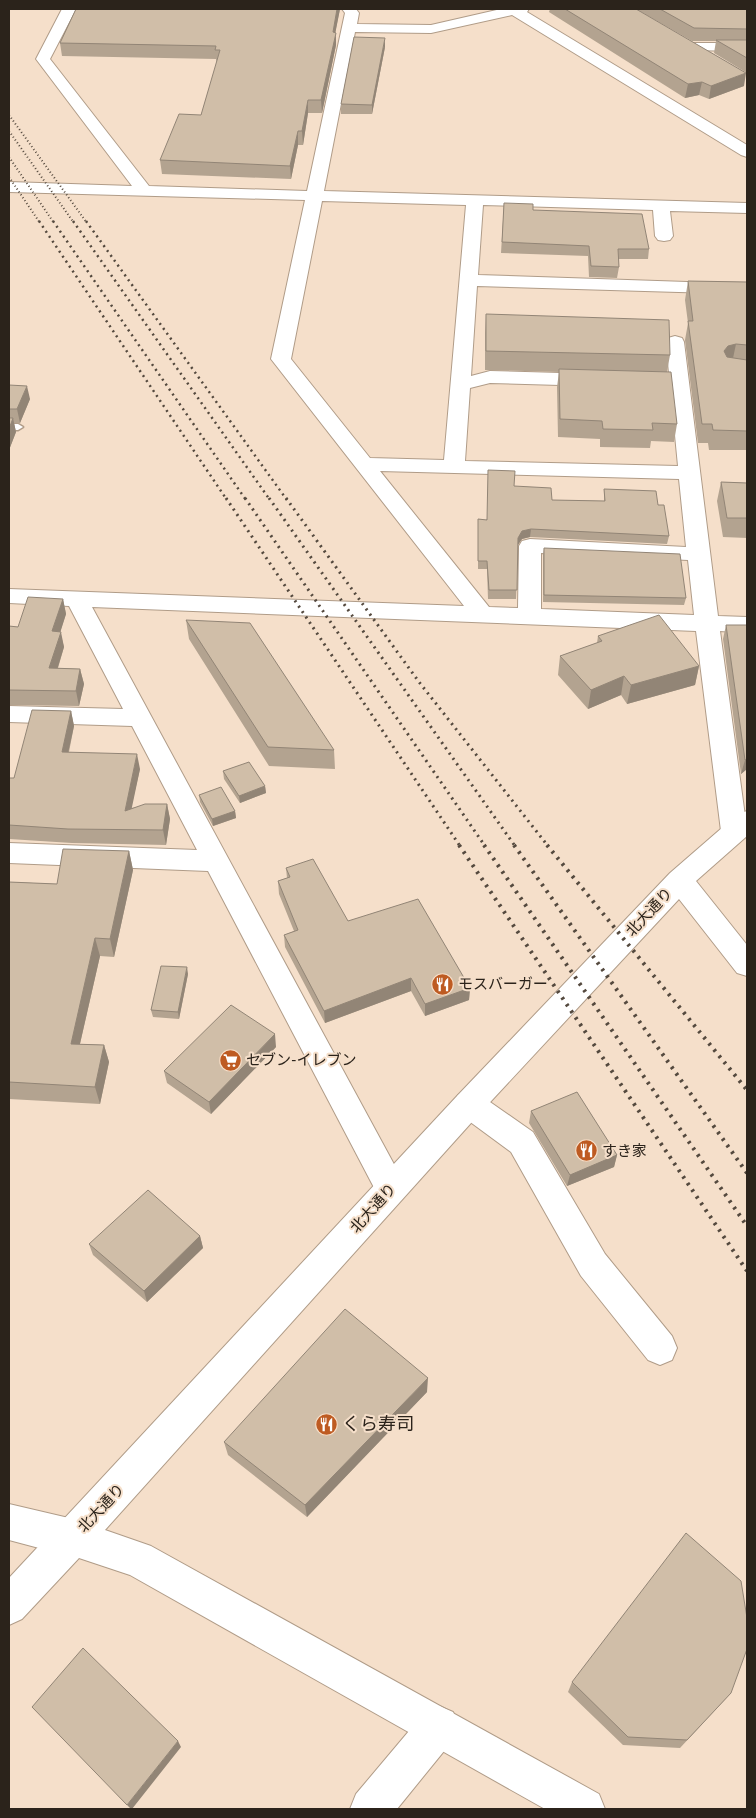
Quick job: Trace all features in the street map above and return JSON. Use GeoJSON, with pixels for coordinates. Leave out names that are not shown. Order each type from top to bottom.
{"type":"FeatureCollection","features":[{"type":"Feature","properties":{"kind":"street"},"geometry":{"type":"LineString","coordinates":[[69,9],[43,59],[144,190]]}},
{"type":"Feature","properties":{"kind":"street"},"geometry":{"type":"LineString","coordinates":[[349,9],[352,13],[282,359],[482,614]]}},
{"type":"Feature","properties":{"kind":"street"},"geometry":{"type":"LineString","coordinates":[[349,28],[431,30],[516,9],[747,152]]}},
{"type":"Feature","properties":{"kind":"street"},"geometry":{"type":"LineString","coordinates":[[713,62],[684,44],[747,47]]}},
{"type":"Feature","properties":{"kind":"street"},"geometry":{"type":"LineString","coordinates":[[9,187],[747,208]]}},
{"type":"Feature","properties":{"kind":"street"},"geometry":{"type":"LineString","coordinates":[[454,467],[474,200]]}},
{"type":"Feature","properties":{"kind":"street"},"geometry":{"type":"LineString","coordinates":[[661,206],[664,236]]}},
{"type":"Feature","properties":{"kind":"street"},"geometry":{"type":"LineString","coordinates":[[469,280],[747,289]]}},
{"type":"Feature","properties":{"kind":"street"},"geometry":{"type":"LineString","coordinates":[[675,342],[670,382],[690,473],[698,554],[740,826]]}},
{"type":"Feature","properties":{"kind":"street"},"geometry":{"type":"LineString","coordinates":[[461,384],[490,377],[610,380]]}},
{"type":"Feature","properties":{"kind":"street"},"geometry":{"type":"LineString","coordinates":[[364,464],[690,473]]}},
{"type":"Feature","properties":{"kind":"street"},"geometry":{"type":"LineString","coordinates":[[529,615],[530,546],[698,554]]}},
{"type":"Feature","properties":{"kind":"street"},"geometry":{"type":"LineString","coordinates":[[9,596],[747,625]]}},
{"type":"Feature","properties":{"kind":"street"},"geometry":{"type":"LineString","coordinates":[[77,599],[391,1189]]}},
{"type":"Feature","properties":{"kind":"street"},"geometry":{"type":"LineString","coordinates":[[9,714],[140,718]]}},
{"type":"Feature","properties":{"kind":"street","name":"北大通り"},"geometry":{"type":"LineString","coordinates":[[9,1606],[470,1104],[680,880],[740,826]]}},
{"type":"Feature","properties":{"kind":"street"},"geometry":{"type":"LineString","coordinates":[[9,853],[217,861]]}},
{"type":"Feature","properties":{"kind":"street"},"geometry":{"type":"LineString","coordinates":[[680,880],[747,965]]}},
{"type":"Feature","properties":{"kind":"street"},"geometry":{"type":"LineString","coordinates":[[470,1104],[522,1142],[593,1265],[660,1348]]}},
{"type":"Feature","properties":{"kind":"street"},"geometry":{"type":"LineString","coordinates":[[9,1522],[73,1538],[138,1559],[439,1726],[584,1809]]}},
{"type":"Feature","properties":{"kind":"street"},"geometry":{"type":"LineString","coordinates":[[371,1809],[439,1726]]}},
{"type":"Feature","properties":{"kind":"building"},"geometry":{"type":"Polygon","coordinates":[[[76,9],[337,9],[333,32],[336,33],[321,100],[308,100],[302,131],[298,131],[290,166],[160,160],[179,114],[201,115],[220,50],[215,50],[216,46],[60,43],[76,9]]]}},
{"type":"Feature","properties":{"kind":"building"},"geometry":{"type":"Polygon","coordinates":[[[565,9],[636,9],[746,73],[711,86],[702,82],[688,84],[565,9]]]}},
{"type":"Feature","properties":{"kind":"building"},"geometry":{"type":"Polygon","coordinates":[[[660,9],[747,9],[747,29],[694,28],[660,9]]]}},
{"type":"Feature","properties":{"kind":"building"},"geometry":{"type":"Polygon","coordinates":[[[354,37],[385,38],[372,105],[341,104],[354,37]]]}},
{"type":"Feature","properties":{"kind":"building"},"geometry":{"type":"Polygon","coordinates":[[[716,40],[747,40],[747,58],[716,40]]]}},
{"type":"Feature","properties":{"kind":"building"},"geometry":{"type":"Polygon","coordinates":[[[504,203],[533,204],[533,210],[642,214],[649,249],[618,249],[619,267],[591,266],[589,246],[502,242],[504,203]]]}},
{"type":"Feature","properties":{"kind":"building"},"geometry":{"type":"Polygon","coordinates":[[[688,281],[747,282],[747,345],[736,344],[728,346],[724,351],[727,357],[747,360],[747,431],[713,430],[712,424],[702,424],[688,321],[693,321],[688,281]]]}},
{"type":"Feature","properties":{"kind":"building"},"geometry":{"type":"Polygon","coordinates":[[[486,314],[669,320],[670,355],[486,351],[486,314]]]}},
{"type":"Feature","properties":{"kind":"building"},"geometry":{"type":"Polygon","coordinates":[[[559,369],[671,372],[677,424],[652,423],[653,430],[603,429],[602,421],[560,419],[559,369]]]}},
{"type":"Feature","properties":{"kind":"building"},"geometry":{"type":"Polygon","coordinates":[[[9,385],[27,386],[17,409],[9,409],[9,385]]]}},
{"type":"Feature","properties":{"kind":"building"},"geometry":{"type":"Polygon","coordinates":[[[9,418],[13,418],[9,429],[9,418]]]}},
{"type":"Feature","properties":{"kind":"building"},"geometry":{"type":"Polygon","coordinates":[[[488,470],[515,471],[514,486],[551,488],[552,500],[605,501],[604,489],[656,491],[658,505],[664,505],[669,536],[531,529],[522,531],[518,538],[517,590],[489,590],[487,561],[478,561],[478,519],[487,520],[488,470]]]}},
{"type":"Feature","properties":{"kind":"building"},"geometry":{"type":"Polygon","coordinates":[[[721,482],[747,483],[747,518],[727,518],[721,482]]]}},
{"type":"Feature","properties":{"kind":"building"},"geometry":{"type":"Polygon","coordinates":[[[544,548],[680,554],[686,598],[544,595],[544,548]]]}},
{"type":"Feature","properties":{"kind":"building"},"geometry":{"type":"Polygon","coordinates":[[[28,597],[63,599],[52,631],[61,632],[49,668],[80,669],[76,691],[9,690],[9,626],[18,627],[28,597]]]}},
{"type":"Feature","properties":{"kind":"building"},"geometry":{"type":"Polygon","coordinates":[[[659,615],[699,666],[631,685],[624,676],[591,690],[560,656],[602,641],[598,636],[659,615]]]}},
{"type":"Feature","properties":{"kind":"building"},"geometry":{"type":"Polygon","coordinates":[[[186,620],[250,623],[334,750],[268,747],[186,620]]]}},
{"type":"Feature","properties":{"kind":"building"},"geometry":{"type":"Polygon","coordinates":[[[726,625],[747,625],[747,759],[745,760],[726,625]]]}},
{"type":"Feature","properties":{"kind":"building"},"geometry":{"type":"Polygon","coordinates":[[[32,710],[71,711],[62,752],[137,754],[125,811],[145,804],[167,804],[163,830],[68,829],[9,825],[9,778],[14,778],[32,710]]]}},
{"type":"Feature","properties":{"kind":"building"},"geometry":{"type":"Polygon","coordinates":[[[249,762],[265,786],[239,796],[223,771],[249,762]]]}},
{"type":"Feature","properties":{"kind":"building"},"geometry":{"type":"Polygon","coordinates":[[[221,787],[235,811],[212,819],[199,795],[221,787]]]}},
{"type":"Feature","properties":{"kind":"building"},"geometry":{"type":"Polygon","coordinates":[[[63,849],[129,851],[110,939],[95,938],[71,1044],[104,1045],[95,1087],[9,1082],[9,882],[57,884],[63,849]]]}},
{"type":"Feature","properties":{"kind":"building"},"geometry":{"type":"Polygon","coordinates":[[[313,859],[348,921],[418,899],[470,988],[425,1004],[411,978],[324,1011],[284,935],[298,930],[278,881],[290,877],[286,868],[313,859]]]}},
{"type":"Feature","properties":{"kind":"building"},"geometry":{"type":"Polygon","coordinates":[[[161,966],[187,967],[178,1012],[151,1010],[161,966]]]}},
{"type":"Feature","properties":{"kind":"building"},"geometry":{"type":"Polygon","coordinates":[[[231,1005],[275,1034],[209,1102],[164,1071],[231,1005]]]}},
{"type":"Feature","properties":{"kind":"building"},"geometry":{"type":"Polygon","coordinates":[[[577,1092],[617,1155],[570,1175],[531,1111],[577,1092]]]}},
{"type":"Feature","properties":{"kind":"building"},"geometry":{"type":"Polygon","coordinates":[[[148,1190],[200,1236],[144,1291],[89,1244],[148,1190]]]}},
{"type":"Feature","properties":{"kind":"building","name":"くら寿司"},"geometry":{"type":"Polygon","coordinates":[[[345,1309],[428,1378],[305,1505],[224,1442],[345,1309]]]}},
{"type":"Feature","properties":{"kind":"building"},"geometry":{"type":"Polygon","coordinates":[[[686,1533],[741,1581],[747,1618],[747,1649],[731,1693],[687,1740],[628,1737],[572,1682],[686,1533]]]}},
{"type":"Feature","properties":{"kind":"building"},"geometry":{"type":"Polygon","coordinates":[[[83,1648],[178,1741],[127,1805],[32,1707],[83,1648]]]}},
{"type":"Feature","properties":{"kind":"railway"},"geometry":{"type":"LineString","coordinates":[[9,115],[87,223]]}},
{"type":"Feature","properties":{"kind":"railway"},"geometry":{"type":"LineString","coordinates":[[9,131],[74,223]]}},
{"type":"Feature","properties":{"kind":"railway"},"geometry":{"type":"LineString","coordinates":[[9,157],[54,223]]}},
{"type":"Feature","properties":{"kind":"railway"},"geometry":{"type":"LineString","coordinates":[[9,177],[40,223]]}},
{"type":"Feature","properties":{"kind":"railway"},"geometry":{"type":"LineString","coordinates":[[39,221],[227,500]]}},
{"type":"Feature","properties":{"kind":"railway"},"geometry":{"type":"LineString","coordinates":[[53,221],[246,500]]}},
{"type":"Feature","properties":{"kind":"railway"},"geometry":{"type":"LineString","coordinates":[[73,221],[270,500]]}},
{"type":"Feature","properties":{"kind":"railway"},"geometry":{"type":"LineString","coordinates":[[86,221],[287,500]]}},
{"type":"Feature","properties":{"kind":"railway"},"geometry":{"type":"LineString","coordinates":[[226,498],[460,846]]}},
{"type":"Feature","properties":{"kind":"railway"},"geometry":{"type":"LineString","coordinates":[[245,498],[485,846]]}},
{"type":"Feature","properties":{"kind":"railway"},"geometry":{"type":"LineString","coordinates":[[269,498],[515,846]]}},
{"type":"Feature","properties":{"kind":"railway"},"geometry":{"type":"LineString","coordinates":[[286,498],[419,682],[548,846]]}},
{"type":"Feature","properties":{"kind":"railway"},"geometry":{"type":"LineString","coordinates":[[459,845],[747,1271]]}},
{"type":"Feature","properties":{"kind":"railway"},"geometry":{"type":"LineString","coordinates":[[484,845],[747,1226]]}},
{"type":"Feature","properties":{"kind":"railway"},"geometry":{"type":"LineString","coordinates":[[514,845],[747,1173]]}},
{"type":"Feature","properties":{"kind":"railway"},"geometry":{"type":"LineString","coordinates":[[547,845],[747,1090]]}},
{"type":"Feature","properties":{"kind":"place","name":"モスバーガー"},"geometry":{"type":"Point","coordinates":[442,984]}},
{"type":"Feature","properties":{"kind":"place","name":"セブン-イレブン"},"geometry":{"type":"Point","coordinates":[230,1060]}},
{"type":"Feature","properties":{"kind":"place","name":"すき家"},"geometry":{"type":"Point","coordinates":[586,1151]}},
{"type":"Feature","properties":{"kind":"place","name":"くら寿司"},"geometry":{"type":"Point","coordinates":[326,1424]}}]}
